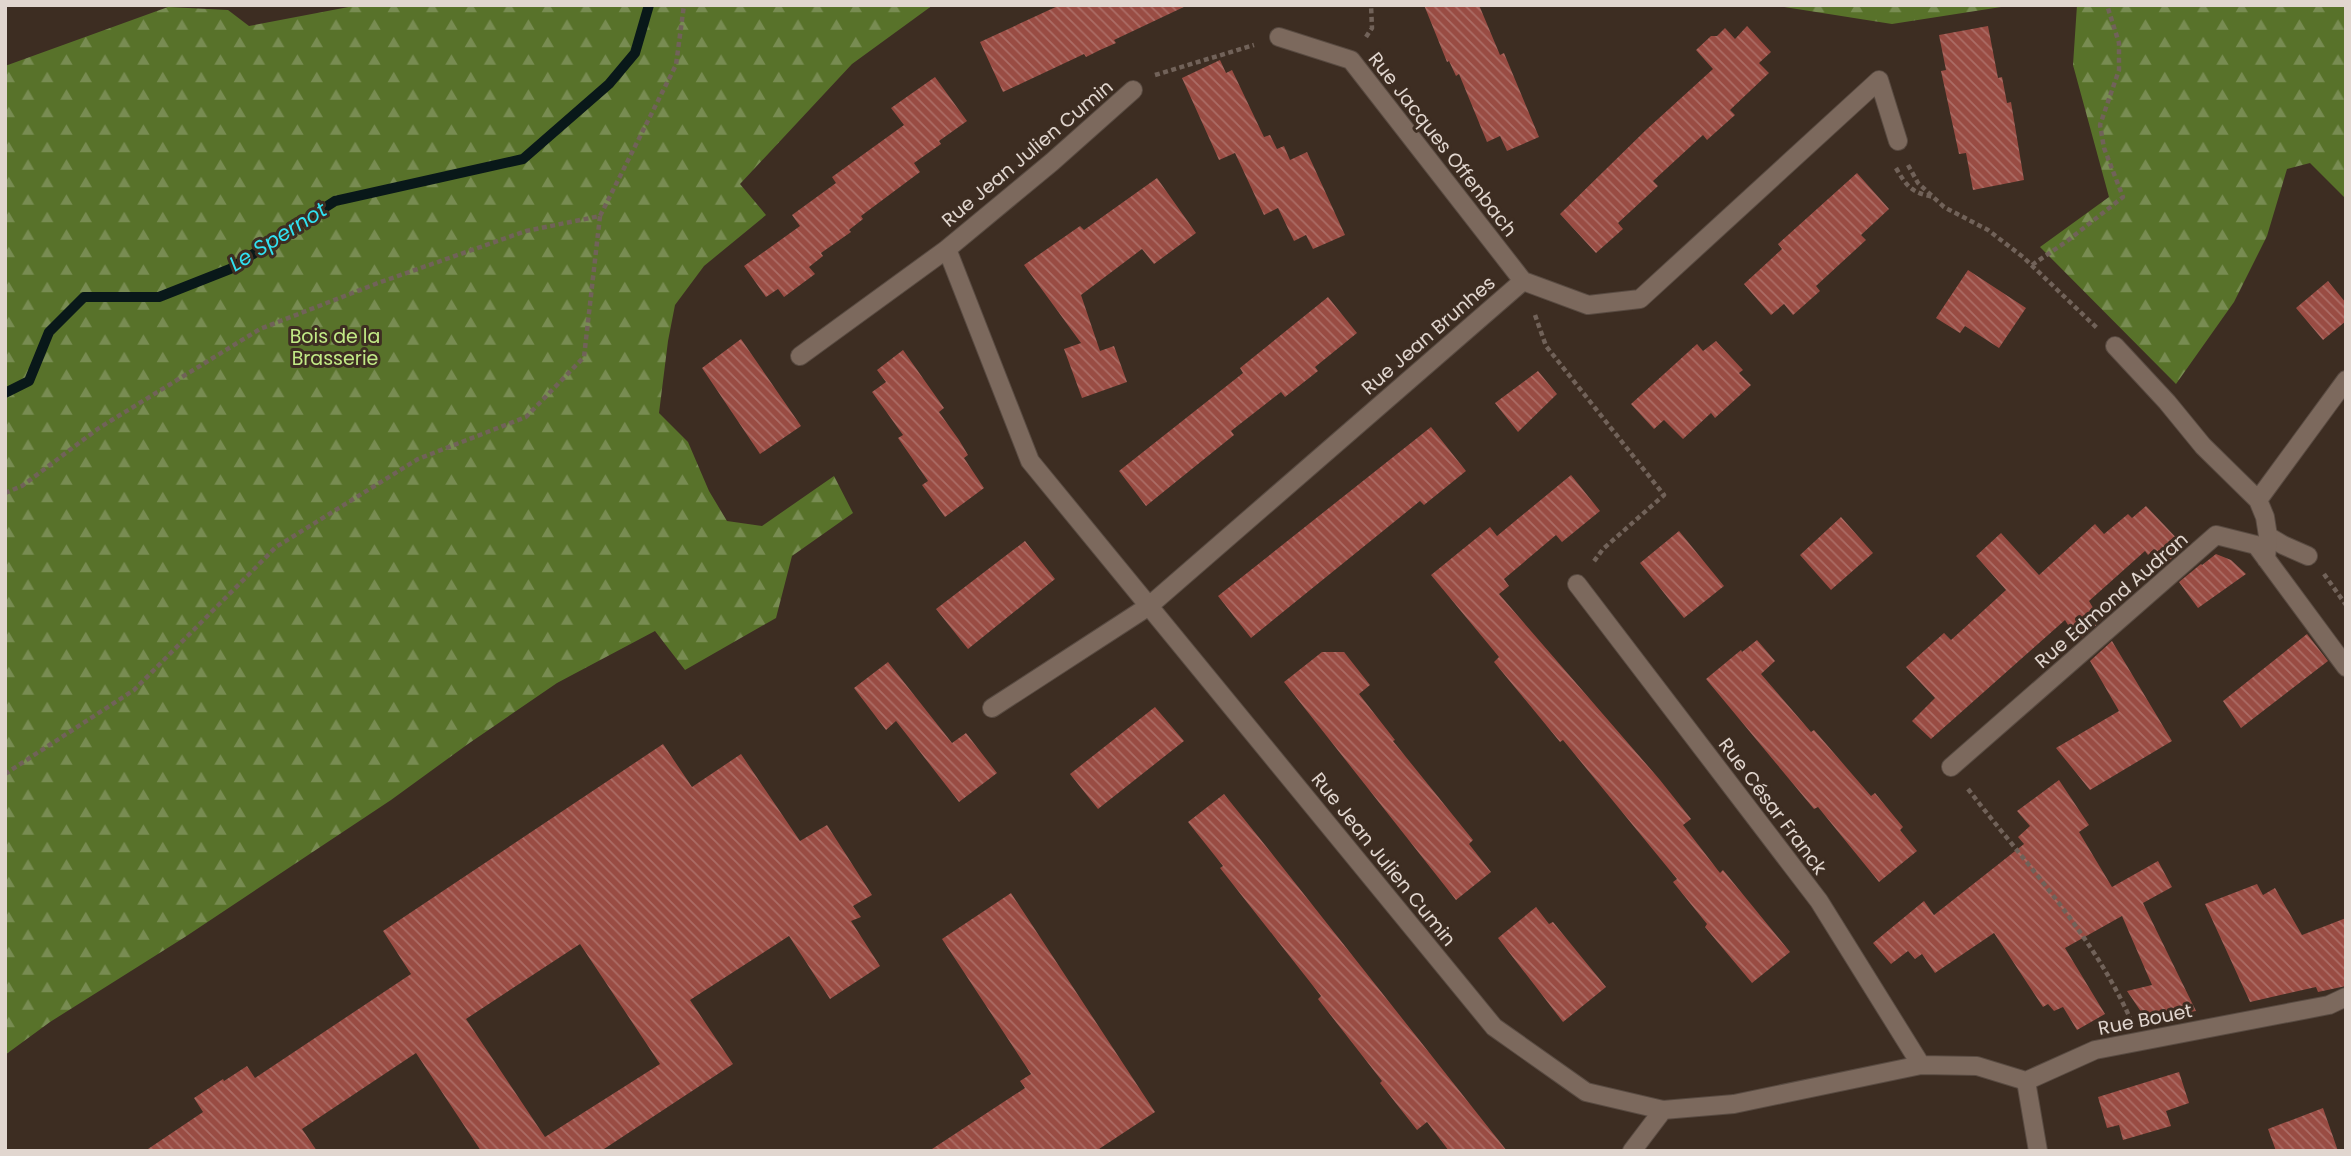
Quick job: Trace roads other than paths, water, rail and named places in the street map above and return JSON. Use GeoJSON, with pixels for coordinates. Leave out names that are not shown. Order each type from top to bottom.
{"type":"FeatureCollection","features":[{"type":"Feature","properties":{"kind":"street","name":"Rue Jacques Offenbach"},"geometry":{"type":"LineString","coordinates":[[1279,37],[1351,60],[1523,281]]}},
{"type":"Feature","properties":{"kind":"street","name":"Rue Jean Brunhes"},"geometry":{"type":"LineString","coordinates":[[992,708],[1149,606],[1523,281],[1588,305],[1640,299],[1879,80],[1898,150]]}},
{"type":"Feature","properties":{"kind":"street","name":"Rue Jean Julien Cumin"},"geometry":{"type":"LineString","coordinates":[[800,356],[947,248],[1052,162],[1133,90]]}},
{"type":"Feature","properties":{"kind":"street","name":"Rue Jean Julien Cumin"},"geometry":{"type":"LineString","coordinates":[[947,248],[1030,461],[1494,1027],[1586,1092],[1663,1110],[1734,1104],[1921,1065],[1977,1066],[2026,1082]]}},
{"type":"Feature","properties":{"kind":"street"},"geometry":{"type":"LineString","coordinates":[[2115,346],[2203,446],[2258,500],[2265,517],[2268,536],[2266,559]]}},
{"type":"Feature","properties":{"kind":"street"},"geometry":{"type":"LineString","coordinates":[[2258,500],[2346,380]]}},
{"type":"Feature","properties":{"kind":"street","name":"Rue Edmond Audran"},"geometry":{"type":"LineString","coordinates":[[1951,768],[2216,535],[2256,545],[2346,667]]}},
{"type":"Feature","properties":{"kind":"street"},"geometry":{"type":"LineString","coordinates":[[2268,536],[2308,556]]}},
{"type":"Feature","properties":{"kind":"street","name":"Rue César Franck"},"geometry":{"type":"LineString","coordinates":[[1577,584],[1819,901],[1921,1065]]}},
{"type":"Feature","properties":{"kind":"street","name":"Rue Bouet"},"geometry":{"type":"LineString","coordinates":[[2026,1082],[2095,1050],[2329,1005],[2346,997]]}},
{"type":"Feature","properties":{"kind":"street"},"geometry":{"type":"LineString","coordinates":[[2026,1082],[2038,1151]]}},
{"type":"Feature","properties":{"kind":"street"},"geometry":{"type":"LineString","coordinates":[[1632,1151],[1663,1110]]}},
{"type":"Feature","properties":{"kind":"waterway","name":"Le Spernot"},"geometry":{"type":"LineString","coordinates":[[5,393],[29,381],[49,332],[84,297],[159,297],[230,269],[335,201],[523,159],[609,84],[635,53],[649,5]]}},
{"type":"Feature","properties":{"kind":"park label","name":"Bois de la Brasserie"},"geometry":{"type":"Point","coordinates":[335,347]}}]}
